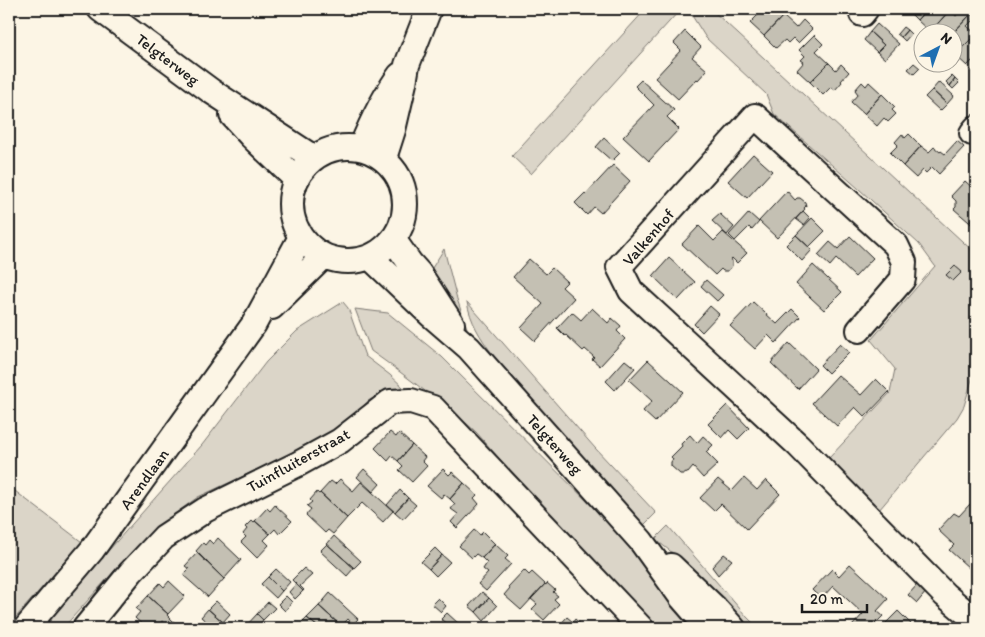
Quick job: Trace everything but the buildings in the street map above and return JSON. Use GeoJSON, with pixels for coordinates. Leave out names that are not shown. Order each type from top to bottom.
{"type":"FeatureCollection","features":[{"type":"Feature","properties":{"kind":"street","name":"Telgterweg"},"geometry":{"type":"LineString","coordinates":[[100,9],[211,92],[314,158]]}},
{"type":"Feature","properties":{"kind":"street"},"geometry":{"type":"LineString","coordinates":[[361,148],[372,120],[387,92],[406,65],[428,9]]}},
{"type":"Feature","properties":{"kind":"street"},"geometry":{"type":"LineString","coordinates":[[384,158],[404,84],[406,65]]}},
{"type":"Feature","properties":{"kind":"street","name":"Telgterweg"},"geometry":{"type":"LineString","coordinates":[[211,92],[251,136],[296,179]]}},
{"type":"Feature","properties":{"kind":"street","name":"Valkenhof"},"geometry":{"type":"LineString","coordinates":[[860,330],[903,279],[904,262],[896,245],[755,116],[619,267],[631,291],[798,445],[945,595],[976,619]]}},
{"type":"Feature","properties":{"kind":"street"},"geometry":{"type":"LineString","coordinates":[[347,146],[361,148],[374,152],[384,158],[395,170],[402,182],[406,210],[396,236],[387,246],[370,257],[349,261],[336,260],[324,256],[301,237],[291,212],[291,198],[296,179],[309,161],[321,153],[334,148],[347,146]]}},
{"type":"Feature","properties":{"kind":"street","name":"Arendlaan"},"geometry":{"type":"LineString","coordinates":[[26,628],[92,550],[254,324],[301,237]]}},
{"type":"Feature","properties":{"kind":"street","name":"Telgterweg"},"geometry":{"type":"LineString","coordinates":[[393,239],[419,273],[468,348]]}},
{"type":"Feature","properties":{"kind":"street","name":"Arendlaan"},"geometry":{"type":"LineString","coordinates":[[254,324],[324,256]]}},
{"type":"Feature","properties":{"kind":"street","name":"Telgterweg"},"geometry":{"type":"LineString","coordinates":[[370,257],[468,348],[641,541],[682,598],[708,628]]}},
{"type":"Feature","properties":{"kind":"street","name":"Tuinfluiterstraat"},"geometry":{"type":"LineString","coordinates":[[85,628],[131,572],[164,537],[205,510],[340,441],[390,402],[411,401],[433,408],[641,628]]}},
{"type":"Feature","properties":{"kind":"street","name":"Telgterweg"},"geometry":{"type":"LineString","coordinates":[[641,541],[678,571],[733,628]]}},
{"type":"Feature","properties":{"kind":"shaded area"},"geometry":{"type":"Polygon","coordinates":[[[646,9],[683,9],[679,11],[531,174],[512,156],[646,9]]]}},
{"type":"Feature","properties":{"kind":"shaded area"},"geometry":{"type":"Polygon","coordinates":[[[686,9],[712,10],[976,254],[976,366],[964,406],[957,418],[879,510],[829,458],[890,393],[895,369],[871,340],[935,266],[919,244],[774,114],[766,94],[706,38],[686,9]]]}},
{"type":"Feature","properties":{"kind":"shaded area"},"geometry":{"type":"Polygon","coordinates":[[[444,249],[467,328],[464,329],[427,274],[444,249]]]}},
{"type":"Feature","properties":{"kind":"shaded area"},"geometry":{"type":"Polygon","coordinates":[[[343,302],[348,308],[365,356],[403,387],[384,392],[368,401],[354,416],[323,438],[198,497],[162,523],[125,559],[63,628],[40,628],[202,445],[266,362],[297,331],[343,302]]]}},
{"type":"Feature","properties":{"kind":"shaded area"},"geometry":{"type":"Polygon","coordinates":[[[467,302],[595,448],[656,513],[643,526],[502,366],[476,329],[467,302]]]}},
{"type":"Feature","properties":{"kind":"shaded area"},"geometry":{"type":"Polygon","coordinates":[[[355,309],[388,313],[442,357],[630,544],[693,628],[657,628],[536,500],[476,432],[446,405],[371,351],[355,309]]]}},
{"type":"Feature","properties":{"kind":"shaded area"},"geometry":{"type":"Polygon","coordinates":[[[11,488],[82,542],[9,625],[9,490],[11,488]]]}},
{"type":"Feature","properties":{"kind":"shaded area"},"geometry":{"type":"Polygon","coordinates":[[[668,526],[758,628],[748,628],[703,579],[655,539],[668,526]]]}}]}
